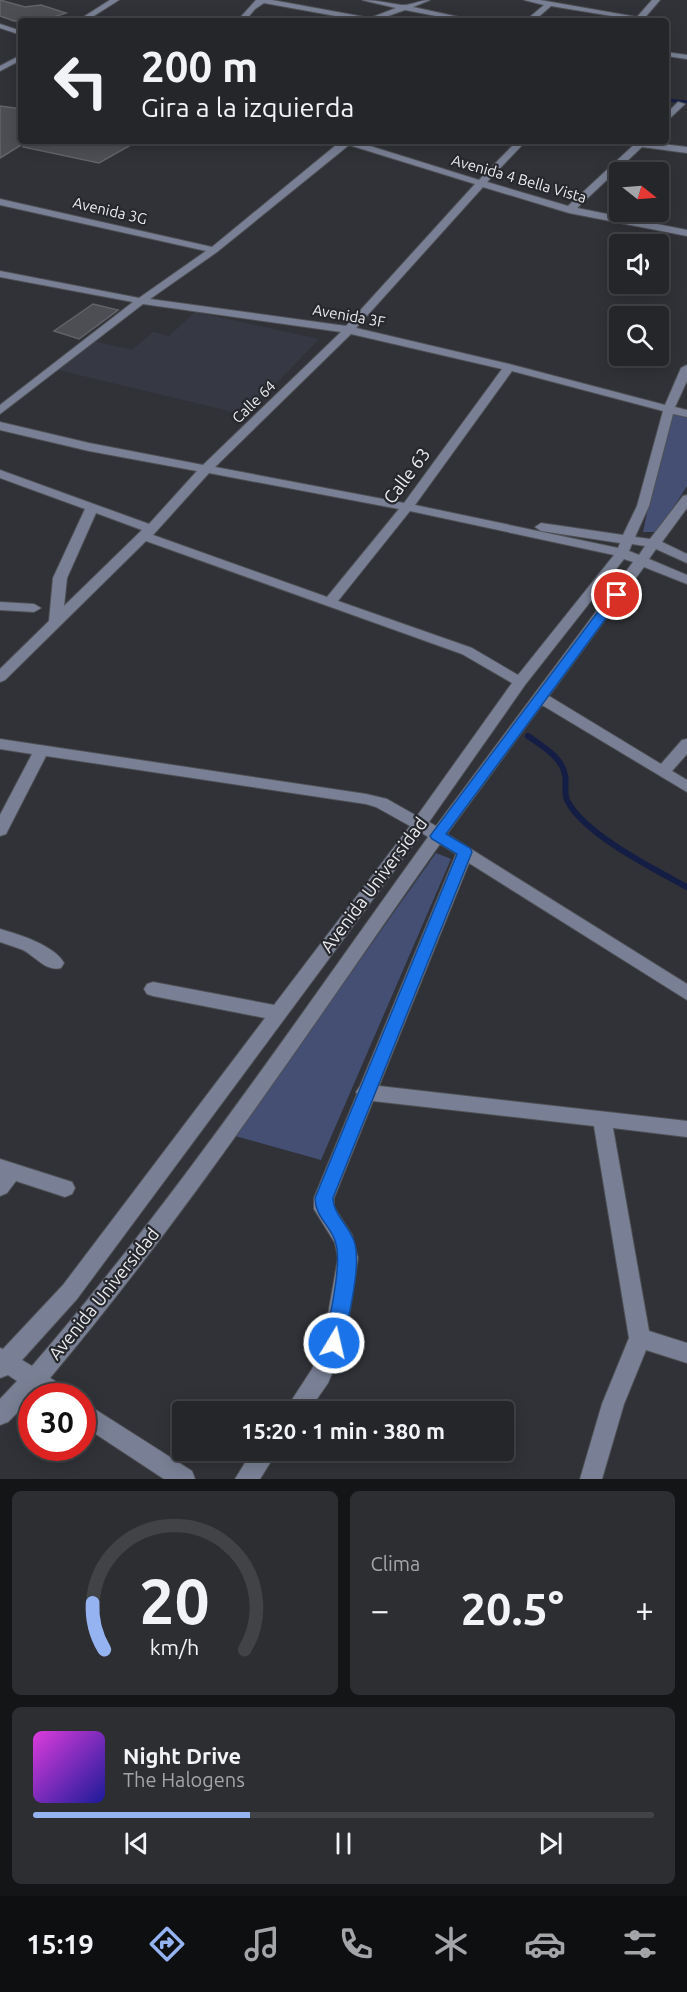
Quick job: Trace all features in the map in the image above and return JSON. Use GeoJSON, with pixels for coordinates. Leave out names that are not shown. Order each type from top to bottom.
{"type":"FeatureCollection","features":[{"type":"Feature","properties":{"kind":"street"},"geometry":{"type":"LineString","coordinates":[[86,18],[115,0]]}},
{"type":"Feature","properties":{"kind":"street"},"geometry":{"type":"LineString","coordinates":[[243,18],[261,0],[279,1],[360,18]]}},
{"type":"Feature","properties":{"kind":"street"},"geometry":{"type":"LineString","coordinates":[[366,0],[457,18]]}},
{"type":"Feature","properties":{"kind":"street"},"geometry":{"type":"LineString","coordinates":[[375,18],[426,0]]}},
{"type":"Feature","properties":{"kind":"street"},"geometry":{"type":"LineString","coordinates":[[528,0],[627,18]]}},
{"type":"Feature","properties":{"kind":"street"},"geometry":{"type":"LineString","coordinates":[[640,18],[656,0]]}},
{"type":"Feature","properties":{"kind":"street"},"geometry":{"type":"LineString","coordinates":[[533,18],[550,4]]}},
{"type":"Feature","properties":{"kind":"street"},"geometry":{"type":"LineString","coordinates":[[0,27],[18,32]]}},
{"type":"Feature","properties":{"kind":"street"},"geometry":{"type":"LineString","coordinates":[[0,36],[18,39]]}},
{"type":"Feature","properties":{"kind":"street"},"geometry":{"type":"LineString","coordinates":[[0,58],[18,50]]}},
{"type":"Feature","properties":{"kind":"street"},"geometry":{"type":"LineString","coordinates":[[669,54],[687,57]]}},
{"type":"Feature","properties":{"kind":"street"},"geometry":{"type":"LineString","coordinates":[[0,69],[18,59]]}},
{"type":"Feature","properties":{"kind":"street"},"geometry":{"type":"LineString","coordinates":[[669,116],[681,104]]}},
{"type":"Feature","properties":{"kind":"street"},"geometry":{"type":"LineString","coordinates":[[0,411],[141,300],[214,250],[343,144]]}},
{"type":"Feature","properties":{"kind":"street","name":"Avenida 4 Bella Vista"},"geometry":{"type":"LineString","coordinates":[[357,144],[572,207],[687,233]]}},
{"type":"Feature","properties":{"kind":"street","name":"Avenida 4 Bella Vista"},"geometry":{"type":"LineString","coordinates":[[373,144],[483,181]]}},
{"type":"Feature","properties":{"kind":"street","name":"Calle 64"},"geometry":{"type":"LineString","coordinates":[[0,677],[349,330],[519,144]]}},
{"type":"Feature","properties":{"kind":"street"},"geometry":{"type":"LineString","coordinates":[[572,207],[640,144]]}},
{"type":"Feature","properties":{"kind":"street"},"geometry":{"type":"LineString","coordinates":[[653,144],[687,150]]}},
{"type":"Feature","properties":{"kind":"street","name":"Avenida 3G"},"geometry":{"type":"LineString","coordinates":[[0,202],[214,250]]}},
{"type":"Feature","properties":{"kind":"street","name":"Avenida 4 Bella Vista"},"geometry":{"type":"LineString","coordinates":[[572,207],[687,226]]}},
{"type":"Feature","properties":{"kind":"street","name":"Avenida 3F"},"geometry":{"type":"LineString","coordinates":[[0,275],[141,300],[349,330],[509,367],[687,414]]}},
{"type":"Feature","properties":{"kind":"street","name":"Calle 63"},"geometry":{"type":"LineString","coordinates":[[330,602],[407,507],[509,367]]}},
{"type":"Feature","properties":{"kind":"street","name":"Avenida Universidad"},"geometry":{"type":"LineString","coordinates":[[2,1362],[70,1292],[420,824],[520,682],[625,546],[643,506],[669,409],[687,368]]}},
{"type":"Feature","properties":{"kind":"street"},"geometry":{"type":"LineString","coordinates":[[0,426],[205,471],[625,546],[655,544],[687,559]]}},
{"type":"Feature","properties":{"kind":"street"},"geometry":{"type":"LineString","coordinates":[[0,474],[92,508],[147,533],[467,651],[520,682]]}},
{"type":"Feature","properties":{"kind":"street","name":"Avenida Universidad"},"geometry":{"type":"LineString","coordinates":[[0,1414],[34,1380],[87,1318],[175,1205],[437,836],[687,499]]}},
{"type":"Feature","properties":{"kind":"street"},"geometry":{"type":"LineString","coordinates":[[56,622],[60,578],[92,508]]}},
{"type":"Feature","properties":{"kind":"street"},"geometry":{"type":"LineString","coordinates":[[625,546],[642,561],[687,580]]}},
{"type":"Feature","properties":{"kind":"street"},"geometry":{"type":"LineString","coordinates":[[0,606],[34,608]]}},
{"type":"Feature","properties":{"kind":"street"},"geometry":{"type":"LineString","coordinates":[[540,698],[687,787]]}},
{"type":"Feature","properties":{"kind":"street"},"geometry":{"type":"LineString","coordinates":[[0,744],[381,803],[420,824],[687,993]]}},
{"type":"Feature","properties":{"kind":"street"},"geometry":{"type":"LineString","coordinates":[[663,772],[687,744]]}},
{"type":"Feature","properties":{"kind":"street"},"geometry":{"type":"LineString","coordinates":[[0,830],[42,749]]}},
{"type":"Feature","properties":{"kind":"street"},"geometry":{"type":"LineString","coordinates":[[303,1401],[320,1376],[334,1343],[348,1258],[342,1235],[324,1209],[324,1198],[365,1092],[465,852]]}},
{"type":"Feature","properties":{"kind":"street"},"geometry":{"type":"LineString","coordinates":[[0,935],[30,946],[55,963]]}},
{"type":"Feature","properties":{"kind":"street"},"geometry":{"type":"LineString","coordinates":[[153,989],[278,1013]]}},
{"type":"Feature","properties":{"kind":"street"},"geometry":{"type":"LineString","coordinates":[[365,1092],[687,1129]]}},
{"type":"Feature","properties":{"kind":"street"},"geometry":{"type":"LineString","coordinates":[[591,1479],[613,1404],[640,1338],[602,1118]]}},
{"type":"Feature","properties":{"kind":"street"},"geometry":{"type":"LineString","coordinates":[[4,1175],[65,1188]]}},
{"type":"Feature","properties":{"kind":"street"},"geometry":{"type":"LineString","coordinates":[[640,1338],[687,1353]]}},
{"type":"Feature","properties":{"kind":"street"},"geometry":{"type":"LineString","coordinates":[[2,1362],[39,1383]]}},
{"type":"Feature","properties":{"kind":"street"},"geometry":{"type":"LineString","coordinates":[[96,1421],[184,1479]]}},
{"type":"Feature","properties":{"kind":"street"},"geometry":{"type":"LineString","coordinates":[[246,1479],[259,1461]]}},
{"type":"Feature","properties":{"kind":"shaded area"},"geometry":{"type":"Polygon","coordinates":[[[195,312],[319,339],[246,415],[58,370],[93,341],[132,350],[153,332],[169,336],[195,312]]]}},
{"type":"Feature","properties":{"kind":"shaded area"},"geometry":{"type":"Polygon","coordinates":[[[669,409],[687,414],[687,486],[658,532],[643,532],[669,409]]]}},
{"type":"Feature","properties":{"kind":"shaded area"},"geometry":{"type":"Polygon","coordinates":[[[436,853],[451,859],[321,1160],[235,1136],[436,853]]]}},
{"type":"Feature","properties":{"kind":"building"},"geometry":{"type":"Polygon","coordinates":[[[0,0],[25,7],[41,5],[66,13],[51,18],[18,18],[18,21],[0,16],[0,0]]]}},
{"type":"Feature","properties":{"kind":"building"},"geometry":{"type":"Polygon","coordinates":[[[0,106],[18,109],[18,144],[21,145],[0,158],[0,106]]]}},
{"type":"Feature","properties":{"kind":"building"},"geometry":{"type":"Polygon","coordinates":[[[24,144],[133,144],[99,163],[23,147],[24,144]]]}},
{"type":"Feature","properties":{"kind":"building"},"geometry":{"type":"Polygon","coordinates":[[[93,304],[118,310],[79,339],[54,331],[93,304]]]}},
{"type":"Feature","properties":{"kind":"waterway"},"geometry":{"type":"LineString","coordinates":[[669,100],[687,102]]}},
{"type":"Feature","properties":{"kind":"waterway"},"geometry":{"type":"LineString","coordinates":[[528,736],[551,752],[560,763],[565,775],[565,792],[568,802],[590,827],[622,850],[687,887]]}},
{"type":"Feature","properties":{"kind":"route"},"geometry":{"type":"LineString","coordinates":[[334,1343],[348,1258],[345,1242],[324,1209],[324,1198],[365,1092],[465,852],[437,836],[617,595]]}}]}
